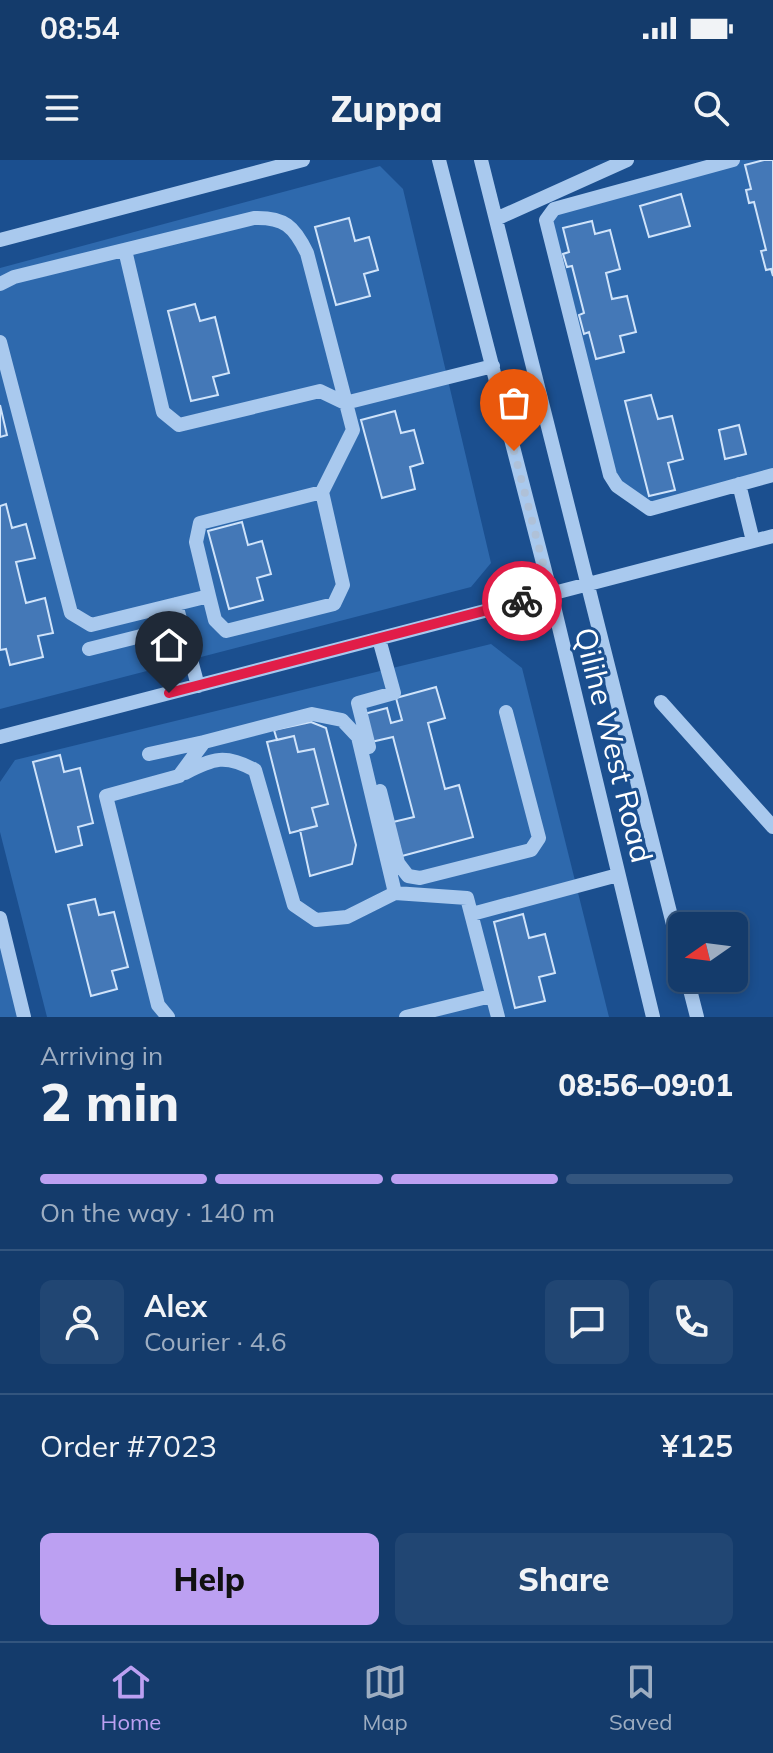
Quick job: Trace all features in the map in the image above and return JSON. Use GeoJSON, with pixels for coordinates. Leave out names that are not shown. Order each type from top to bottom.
{"type":"FeatureCollection","features":[{"type":"Feature","properties":{"kind":"street"},"geometry":{"type":"LineString","coordinates":[[0,240],[303,160]]}},
{"type":"Feature","properties":{"kind":"street","name":"Qilihe West Road"},"geometry":{"type":"LineString","coordinates":[[439,160],[551,594],[653,1017]]}},
{"type":"Feature","properties":{"kind":"street","name":"Qilihe West Road"},"geometry":{"type":"LineString","coordinates":[[481,160],[580,543],[586,584],[670,912]]}},
{"type":"Feature","properties":{"kind":"street"},"geometry":{"type":"LineString","coordinates":[[496,219],[627,160]]}},
{"type":"Feature","properties":{"kind":"street"},"geometry":{"type":"LineString","coordinates":[[733,160],[554,209],[546,220],[610,475],[617,486],[650,509],[773,475]]}},
{"type":"Feature","properties":{"kind":"street"},"geometry":{"type":"LineString","coordinates":[[0,284],[14,277],[254,218],[277,218],[295,228],[307,253],[353,430],[322,492],[343,585],[334,604],[226,631],[215,620],[209,596],[196,542],[200,523],[322,492]]}},
{"type":"Feature","properties":{"kind":"street"},"geometry":{"type":"LineString","coordinates":[[125,250],[163,412],[179,425],[320,391],[345,403],[493,366]]}},
{"type":"Feature","properties":{"kind":"street"},"geometry":{"type":"LineString","coordinates":[[0,342],[71,613],[91,625],[209,596]]}},
{"type":"Feature","properties":{"kind":"street"},"geometry":{"type":"LineString","coordinates":[[739,484],[753,541]]}},
{"type":"Feature","properties":{"kind":"street"},"geometry":{"type":"LineString","coordinates":[[0,737],[773,536]]}},
{"type":"Feature","properties":{"kind":"street"},"geometry":{"type":"LineString","coordinates":[[176,604],[198,686]]}},
{"type":"Feature","properties":{"kind":"street"},"geometry":{"type":"LineString","coordinates":[[89,649],[181,626]]}},
{"type":"Feature","properties":{"kind":"street"},"geometry":{"type":"LineString","coordinates":[[379,639],[394,693],[358,703],[398,863],[408,876],[420,878],[531,850],[539,838],[506,712]]}},
{"type":"Feature","properties":{"kind":"street"},"geometry":{"type":"LineString","coordinates":[[661,702],[773,827]]}},
{"type":"Feature","properties":{"kind":"street"},"geometry":{"type":"LineString","coordinates":[[149,754],[312,714],[342,720],[358,737],[395,893]]}},
{"type":"Feature","properties":{"kind":"street"},"geometry":{"type":"LineString","coordinates":[[179,776],[204,742]]}},
{"type":"Feature","properties":{"kind":"street"},"geometry":{"type":"LineString","coordinates":[[168,1017],[158,1005],[106,796],[179,776],[207,762],[233,758],[255,770],[294,905],[316,920],[347,917],[395,893],[467,898],[498,1017]]}},
{"type":"Feature","properties":{"kind":"street"},"geometry":{"type":"LineString","coordinates":[[472,914],[618,875]]}},
{"type":"Feature","properties":{"kind":"street"},"geometry":{"type":"LineString","coordinates":[[0,918],[24,1017]]}},
{"type":"Feature","properties":{"kind":"street"},"geometry":{"type":"LineString","coordinates":[[691,992],[697,1017]]}},
{"type":"Feature","properties":{"kind":"street"},"geometry":{"type":"LineString","coordinates":[[406,1017],[491,996]]}},
{"type":"Feature","properties":{"kind":"shaded area"},"geometry":{"type":"Polygon","coordinates":[[[733,160],[773,160],[773,475],[650,509],[617,486],[546,220],[554,209],[733,160]]]}},
{"type":"Feature","properties":{"kind":"shaded area"},"geometry":{"type":"Polygon","coordinates":[[[380,166],[403,189],[491,563],[471,587],[0,709],[0,268],[380,166]]]}},
{"type":"Feature","properties":{"kind":"shaded area"},"geometry":{"type":"Polygon","coordinates":[[[491,644],[522,668],[609,1017],[47,1017],[0,832],[0,782],[15,760],[491,644]]]}},
{"type":"Feature","properties":{"kind":"shaded area"},"geometry":{"type":"Polygon","coordinates":[[[0,918],[24,1017],[0,1017],[0,918]]]}},
{"type":"Feature","properties":{"kind":"building"},"geometry":{"type":"Polygon","coordinates":[[[773,160],[773,276],[771,269],[766,270],[761,251],[766,250],[754,202],[749,203],[746,190],[751,189],[745,165],[773,160]]]}},
{"type":"Feature","properties":{"kind":"building"},"geometry":{"type":"Polygon","coordinates":[[[681,194],[690,226],[649,237],[640,206],[681,194]]]}},
{"type":"Feature","properties":{"kind":"building"},"geometry":{"type":"Polygon","coordinates":[[[349,218],[355,241],[369,237],[378,270],[364,274],[370,296],[336,305],[315,227],[349,218]]]}},
{"type":"Feature","properties":{"kind":"building"},"geometry":{"type":"Polygon","coordinates":[[[592,221],[595,234],[610,230],[620,269],[606,273],[612,299],[627,296],[636,332],[620,336],[624,352],[596,359],[589,332],[584,334],[579,315],[584,313],[572,266],[567,267],[563,254],[569,252],[563,228],[592,221]]]}},
{"type":"Feature","properties":{"kind":"building"},"geometry":{"type":"Polygon","coordinates":[[[195,304],[200,321],[215,317],[229,373],[213,377],[218,395],[191,401],[168,311],[195,304]]]}},
{"type":"Feature","properties":{"kind":"building"},"geometry":{"type":"Polygon","coordinates":[[[651,395],[658,419],[672,416],[683,459],[668,463],[675,490],[649,496],[625,401],[651,395]]]}},
{"type":"Feature","properties":{"kind":"building"},"geometry":{"type":"Polygon","coordinates":[[[0,405],[7,435],[0,437],[0,405]]]}},
{"type":"Feature","properties":{"kind":"building"},"geometry":{"type":"Polygon","coordinates":[[[395,411],[401,433],[414,430],[423,463],[410,467],[415,489],[382,498],[361,420],[395,411]]]}},
{"type":"Feature","properties":{"kind":"building"},"geometry":{"type":"Polygon","coordinates":[[[739,425],[746,454],[725,459],[719,430],[739,425]]]}},
{"type":"Feature","properties":{"kind":"building"},"geometry":{"type":"Polygon","coordinates":[[[6,504],[12,528],[26,524],[35,558],[16,562],[26,603],[45,598],[53,633],[38,636],[43,657],[10,665],[6,649],[0,650],[0,506],[6,504]]]}},
{"type":"Feature","properties":{"kind":"building"},"geometry":{"type":"Polygon","coordinates":[[[242,522],[248,545],[262,541],[271,574],[257,578],[263,600],[229,609],[208,531],[242,522]]]}},
{"type":"Feature","properties":{"kind":"building"},"geometry":{"type":"Polygon","coordinates":[[[436,687],[445,718],[428,723],[445,789],[459,785],[473,837],[402,856],[393,822],[414,817],[393,737],[371,742],[364,714],[387,708],[391,723],[402,720],[396,698],[436,687]]]}},
{"type":"Feature","properties":{"kind":"building"},"geometry":{"type":"Polygon","coordinates":[[[311,722],[326,728],[356,845],[352,864],[310,876],[300,830],[317,826],[312,808],[328,804],[314,749],[298,752],[294,736],[277,740],[274,730],[311,722]]]}},
{"type":"Feature","properties":{"kind":"building"},"geometry":{"type":"Polygon","coordinates":[[[294,736],[298,752],[314,749],[328,804],[312,808],[317,826],[290,833],[267,742],[294,736]]]}},
{"type":"Feature","properties":{"kind":"building"},"geometry":{"type":"Polygon","coordinates":[[[60,755],[64,772],[80,768],[93,823],[78,827],[82,845],[56,852],[33,762],[60,755]]]}},
{"type":"Feature","properties":{"kind":"building"},"geometry":{"type":"Polygon","coordinates":[[[95,899],[99,915],[114,912],[128,967],[112,971],[117,989],[91,996],[68,905],[95,899]]]}},
{"type":"Feature","properties":{"kind":"building"},"geometry":{"type":"Polygon","coordinates":[[[523,914],[529,938],[545,934],[555,973],[539,977],[545,1001],[515,1008],[494,922],[523,914]]]}},
{"type":"Feature","properties":{"kind":"way so far"},"geometry":{"type":"LineString","coordinates":[[514,451],[551,594],[522,601]]}},
{"type":"Feature","properties":{"kind":"route"},"geometry":{"type":"LineString","coordinates":[[169,693],[522,601]]}}]}
